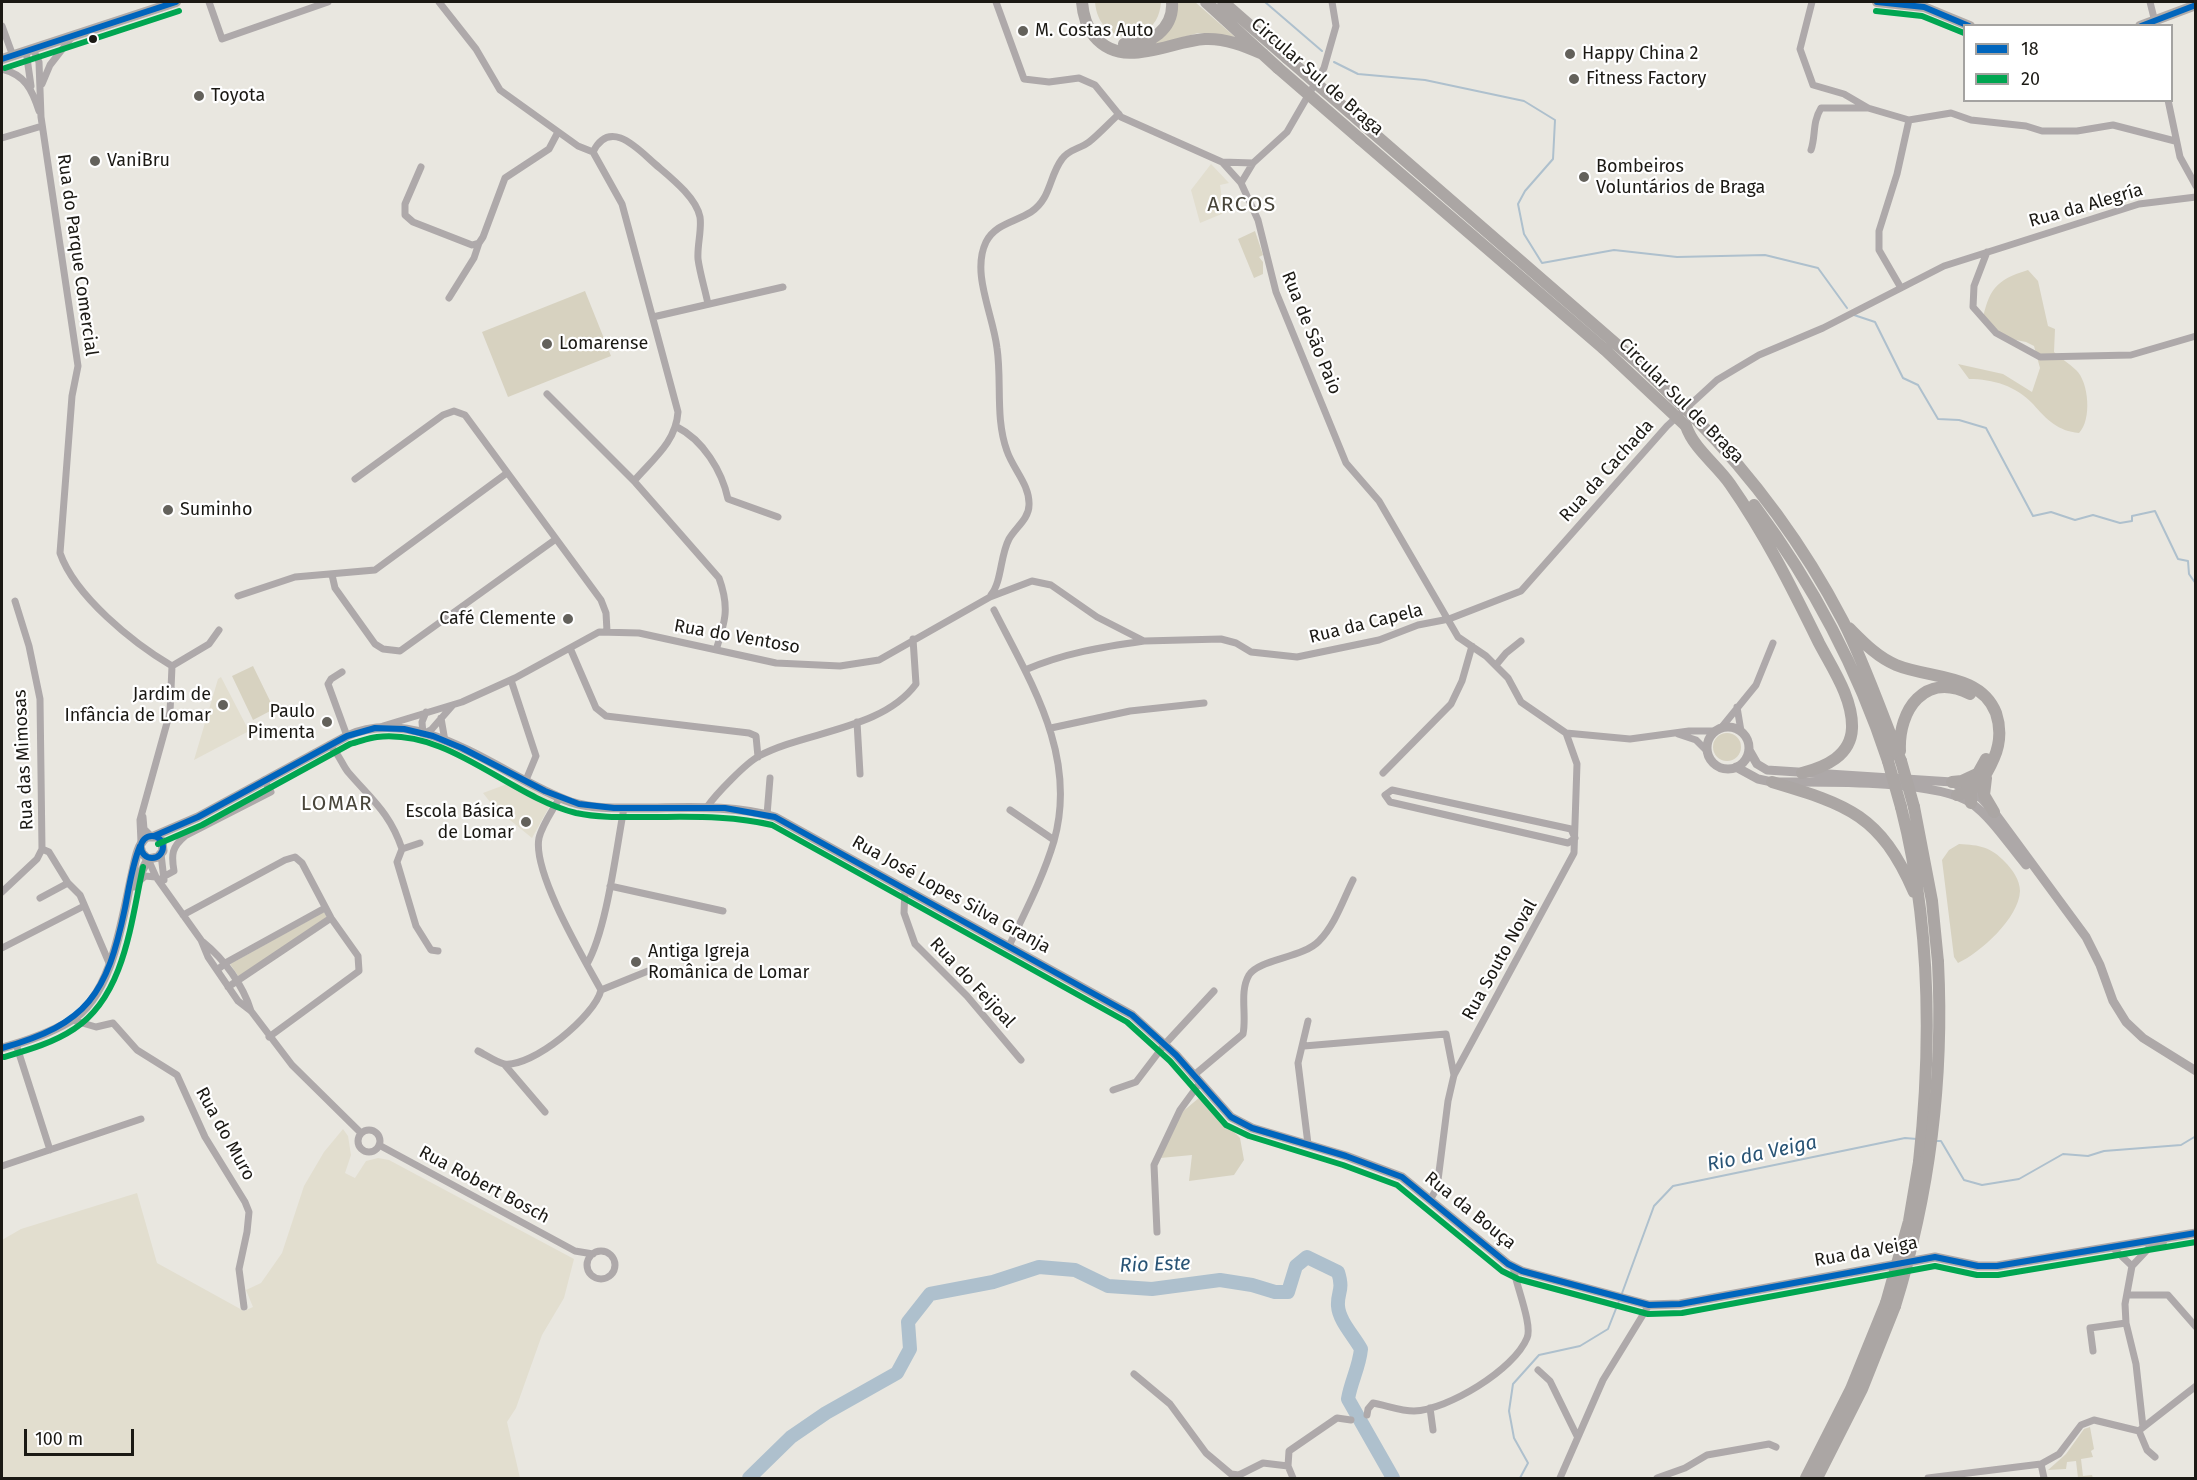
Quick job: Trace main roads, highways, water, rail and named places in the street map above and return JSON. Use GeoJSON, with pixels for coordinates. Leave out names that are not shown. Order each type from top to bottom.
{"type":"FeatureCollection","features":[{"type":"Feature","properties":{"kind":"highway"},"geometry":{"type":"LineString","coordinates":[[1082,2],[1084,17],[1091,32],[1104,45],[1117,51],[1142,52],[1206,39],[1234,43],[1263,54]]}},
{"type":"Feature","properties":{"kind":"highway"},"geometry":{"type":"LineString","coordinates":[[1089,2],[1093,19],[1100,32],[1113,41],[1133,45],[1153,38],[1163,29],[1170,16],[1172,2]]}},
{"type":"Feature","properties":{"kind":"highway","name":"Circular Sul de Braga"},"geometry":{"type":"LineString","coordinates":[[1206,2],[1278,68],[1735,461],[1773,509],[1807,559],[1844,623],[1894,761],[1928,875],[1932,962],[1940,1051],[1933,1137],[1920,1216],[1862,1389],[1817,1479]]}},
{"type":"Feature","properties":{"kind":"highway","name":"Circular Sul de Braga"},"geometry":{"type":"LineString","coordinates":[[1222,2],[1623,350],[1690,421],[1802,573],[1845,651],[1894,761]]}},
{"type":"Feature","properties":{"kind":"highway"},"geometry":{"type":"LineString","coordinates":[[1690,421],[1690,437],[1727,480],[1752,515],[1775,555],[1847,701],[1852,728],[1847,746],[1827,765],[1802,772]]}},
{"type":"Feature","properties":{"kind":"highway"},"geometry":{"type":"LineString","coordinates":[[1844,623],[1873,650],[1895,664],[1953,679],[1982,693],[1994,710],[1999,729],[1997,750],[1982,774],[1952,782]]}},
{"type":"Feature","properties":{"kind":"highway"},"geometry":{"type":"LineString","coordinates":[[1894,761],[1900,728],[1906,711],[1924,693],[1950,688],[1974,697],[1986,711],[1990,720],[1992,740],[1980,785],[1970,797],[1957,795]]}},
{"type":"Feature","properties":{"kind":"highway"},"geometry":{"type":"LineString","coordinates":[[1982,774],[1984,795],[1994,812]]}},
{"type":"Feature","properties":{"kind":"highway"},"geometry":{"type":"LineString","coordinates":[[1772,782],[1827,799],[1868,822],[1896,855],[1919,904]]}},
{"type":"Feature","properties":{"kind":"highway","name":"Circular Sul de Braga"},"geometry":{"type":"LineString","coordinates":[[1908,807],[1919,904],[1932,962]]}},
{"type":"Feature","properties":{"kind":"highway","name":"Circular Sul de Braga"},"geometry":{"type":"LineString","coordinates":[[1806,1479],[1890,1304]]}},
{"type":"Feature","properties":{"kind":"main road"},"geometry":{"type":"LineString","coordinates":[[2,59],[176,2]]}},
{"type":"Feature","properties":{"kind":"main road"},"geometry":{"type":"LineString","coordinates":[[1877,2],[1924,7],[1965,24]]}},
{"type":"Feature","properties":{"kind":"main road"},"geometry":{"type":"LineString","coordinates":[[2156,23],[2196,5]]}},
{"type":"Feature","properties":{"kind":"main road","name":"Rua José Lopes Silva Granja"},"geometry":{"type":"LineString","coordinates":[[198,817],[347,736],[362,729],[383,726],[445,741],[560,797],[602,808],[707,807],[751,810],[767,815],[905,888],[1132,1015],[1165,1044]]}},
{"type":"Feature","properties":{"kind":"main road"},"geometry":{"type":"LineString","coordinates":[[1957,795],[1916,787],[1772,782],[1736,767],[1718,766],[1707,751],[1710,737],[1718,730],[1731,727],[1741,731],[1749,750],[1763,768],[1952,782],[1994,812],[2059,903]]}},
{"type":"Feature","properties":{"kind":"main road"},"geometry":{"type":"LineString","coordinates":[[1736,767],[1744,760],[1749,750]]}},
{"type":"Feature","properties":{"kind":"main road"},"geometry":{"type":"LineString","coordinates":[[1970,797],[2086,937],[2126,1022],[2143,1038],[2196,1071]]}},
{"type":"Feature","properties":{"kind":"main road"},"geometry":{"type":"LineString","coordinates":[[2,1048],[72,1020],[97,990],[110,965],[141,844],[152,836],[198,817]]}},
{"type":"Feature","properties":{"kind":"main road"},"geometry":{"type":"LineString","coordinates":[[148,859],[156,858],[198,817]]}},
{"type":"Feature","properties":{"kind":"main road"},"geometry":{"type":"LineString","coordinates":[[152,836],[162,841],[162,850]]}},
{"type":"Feature","properties":{"kind":"main road"},"geometry":{"type":"LineString","coordinates":[[141,844],[142,853],[148,859]]}},
{"type":"Feature","properties":{"kind":"main road"},"geometry":{"type":"LineString","coordinates":[[125,908],[148,859]]}},
{"type":"Feature","properties":{"kind":"main road","name":"Rua da Bouça"},"geometry":{"type":"LineString","coordinates":[[1165,1044],[1231,1117],[1252,1128],[1308,1144],[1395,1174],[1512,1266],[1649,1305]]}},
{"type":"Feature","properties":{"kind":"main road","name":"Rua da Veiga"},"geometry":{"type":"LineString","coordinates":[[1649,1305],[1680,1304],[1935,1257],[1978,1266],[1997,1266],[2196,1233]]}},
{"type":"Feature","properties":{"kind":"waterway"},"geometry":{"type":"LineString","coordinates":[[1265,2],[1322,51]]}},
{"type":"Feature","properties":{"kind":"waterway"},"geometry":{"type":"LineString","coordinates":[[1334,62],[1358,74],[1425,80],[1524,101],[1555,120],[1553,159],[1525,191],[1518,204],[1524,234],[1542,263],[1614,250],[1677,257],[1765,255],[1818,268],[1847,308]]}},
{"type":"Feature","properties":{"kind":"waterway"},"geometry":{"type":"LineString","coordinates":[[1854,315],[1875,322],[1903,378],[1918,385],[1938,419],[1959,420],[1986,428],[2033,516],[2051,512],[2075,520],[2093,515],[2120,523],[2132,521],[2132,516],[2155,511],[2178,559],[2188,561],[2189,574],[2196,584]]}},
{"type":"Feature","properties":{"kind":"waterway","name":"Rio da Veiga"},"geometry":{"type":"LineString","coordinates":[[1935,1141],[1941,1141],[1964,1180],[1982,1185],[2019,1179],[2063,1154],[2088,1156],[2104,1151],[2181,1145],[2196,1136]]}},
{"type":"Feature","properties":{"kind":"waterway","name":"Rio da Veiga"},"geometry":{"type":"LineString","coordinates":[[1621,1296],[1654,1206],[1673,1186],[1905,1138],[1917,1139]]}},
{"type":"Feature","properties":{"kind":"waterway","name":"Rio Este"},"geometry":{"type":"LineString","coordinates":[[749,1478],[791,1437],[826,1413],[897,1373],[910,1349],[908,1322],[930,1294],[993,1282],[1039,1267],[1075,1270],[1108,1286],[1152,1289],[1220,1280],[1252,1285],[1275,1292],[1288,1292],[1296,1266],[1307,1257],[1338,1272],[1339,1312],[1361,1349],[1348,1399],[1393,1478]]}},
{"type":"Feature","properties":{"kind":"waterway","name":"Rio da Veiga"},"geometry":{"type":"LineString","coordinates":[[1520,1478],[1528,1463],[1514,1438],[1509,1411],[1513,1384],[1539,1355],[1580,1346],[1608,1329],[1619,1301]]}},
{"type":"Feature","properties":{"kind":"place","name":"M. Costas Auto"},"geometry":{"type":"Point","coordinates":[1023,31]}},
{"type":"Feature","properties":{"kind":"place","name":"Happy China 2"},"geometry":{"type":"Point","coordinates":[1570,54]}},
{"type":"Feature","properties":{"kind":"place","name":"Fitness Factory"},"geometry":{"type":"Point","coordinates":[1574,79]}},
{"type":"Feature","properties":{"kind":"place","name":"Toyota"},"geometry":{"type":"Point","coordinates":[199,96]}},
{"type":"Feature","properties":{"kind":"place","name":"VaniBru"},"geometry":{"type":"Point","coordinates":[95,161]}},
{"type":"Feature","properties":{"kind":"place","name":"Bombeiros Voluntários de Braga"},"geometry":{"type":"Point","coordinates":[1584,177]}},
{"type":"Feature","properties":{"kind":"place","name":"Lomarense"},"geometry":{"type":"Point","coordinates":[547,344]}},
{"type":"Feature","properties":{"kind":"place","name":"Suminho"},"geometry":{"type":"Point","coordinates":[168,510]}},
{"type":"Feature","properties":{"kind":"place","name":"Café Clemente"},"geometry":{"type":"Point","coordinates":[568,619]}},
{"type":"Feature","properties":{"kind":"place","name":"Jardim de Infância de Lomar"},"geometry":{"type":"Point","coordinates":[223,705]}},
{"type":"Feature","properties":{"kind":"place","name":"Paulo Pimenta"},"geometry":{"type":"Point","coordinates":[327,722]}},
{"type":"Feature","properties":{"kind":"place","name":"Escola Básica de Lomar"},"geometry":{"type":"Point","coordinates":[526,822]}},
{"type":"Feature","properties":{"kind":"place","name":"Antiga Igreja Românica de Lomar"},"geometry":{"type":"Point","coordinates":[636,962]}},
{"type":"Feature","properties":{"kind":"district","name":"ARCOS"},"geometry":{"type":"Point","coordinates":[1242,205]}},
{"type":"Feature","properties":{"kind":"district","name":"LOMAR"},"geometry":{"type":"Point","coordinates":[337,804]}}]}
